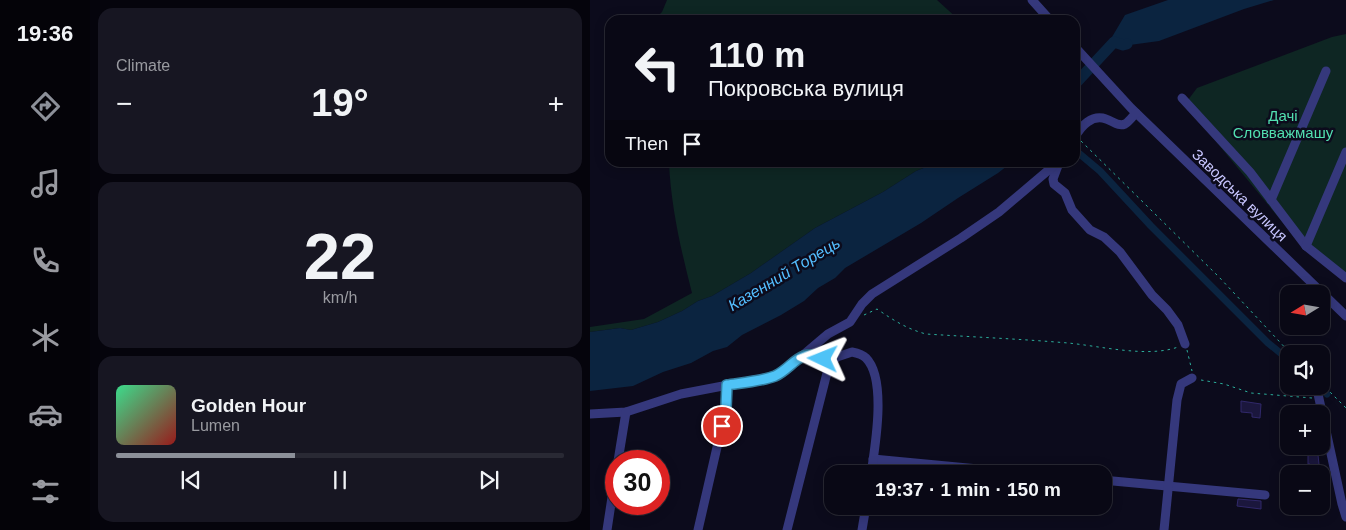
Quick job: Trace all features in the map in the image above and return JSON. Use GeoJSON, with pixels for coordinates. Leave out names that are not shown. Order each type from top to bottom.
{"type":"FeatureCollection","features":[{"type":"Feature","properties":{"kind":"street"},"geometry":{"type":"LineString","coordinates":[[1032,0],[1046,15]]}},
{"type":"Feature","properties":{"kind":"street","name":"Заводська вулиця"},"geometry":{"type":"LineString","coordinates":[[1080,52],[1136,113],[1346,316]]}},
{"type":"Feature","properties":{"kind":"street"},"geometry":{"type":"LineString","coordinates":[[1271,200],[1326,71]]}},
{"type":"Feature","properties":{"kind":"street"},"geometry":{"type":"LineString","coordinates":[[1182,98],[1250,172],[1306,246],[1346,278]]}},
{"type":"Feature","properties":{"kind":"street"},"geometry":{"type":"LineString","coordinates":[[1080,128],[1089,121],[1100,118],[1120,125],[1127,124],[1136,113]]}},
{"type":"Feature","properties":{"kind":"street"},"geometry":{"type":"LineString","coordinates":[[1306,246],[1346,152]]}},
{"type":"Feature","properties":{"kind":"street"},"geometry":{"type":"LineString","coordinates":[[590,414],[626,412],[681,394],[775,376],[828,334],[850,322],[862,304],[872,294],[999,212],[1053,167]]}},
{"type":"Feature","properties":{"kind":"street"},"geometry":{"type":"LineString","coordinates":[[1057,167],[1053,179],[1054,184],[1064,193],[1072,210],[1090,230],[1104,237],[1120,252],[1152,295],[1167,310],[1178,325],[1185,344]]}},
{"type":"Feature","properties":{"kind":"street"},"geometry":{"type":"LineString","coordinates":[[787,530],[829,365],[837,357],[852,352],[866,358],[872,368],[876,383],[878,419],[872,465]]}},
{"type":"Feature","properties":{"kind":"street"},"geometry":{"type":"LineString","coordinates":[[802,356],[807,354],[816,355],[829,365]]}},
{"type":"Feature","properties":{"kind":"street"},"geometry":{"type":"LineString","coordinates":[[1164,530],[1177,400],[1182,384],[1192,378]]}},
{"type":"Feature","properties":{"kind":"street"},"geometry":{"type":"LineString","coordinates":[[698,530],[726,408],[727,385]]}},
{"type":"Feature","properties":{"kind":"street"},"geometry":{"type":"LineString","coordinates":[[1319,396],[1346,517]]}},
{"type":"Feature","properties":{"kind":"street"},"geometry":{"type":"LineString","coordinates":[[620,450],[626,412]]}},
{"type":"Feature","properties":{"kind":"street"},"geometry":{"type":"LineString","coordinates":[[873,460],[930,465]]}},
{"type":"Feature","properties":{"kind":"street"},"geometry":{"type":"LineString","coordinates":[[1112,481],[1265,495]]}},
{"type":"Feature","properties":{"kind":"street"},"geometry":{"type":"LineString","coordinates":[[607,530],[609,515]]}},
{"type":"Feature","properties":{"kind":"street"},"geometry":{"type":"LineString","coordinates":[[862,530],[864,515]]}},
{"type":"Feature","properties":{"kind":"path"},"geometry":{"type":"LineString","coordinates":[[1080,142],[1219,277],[1283,345]]}},
{"type":"Feature","properties":{"kind":"path"},"geometry":{"type":"LineString","coordinates":[[850,322],[877,309],[898,324],[926,334],[1067,343],[1150,352],[1168,350],[1185,344],[1190,358],[1192,378],[1224,384],[1250,393],[1319,396]]}},
{"type":"Feature","properties":{"kind":"path"},"geometry":{"type":"LineString","coordinates":[[1330,392],[1346,408]]}},
{"type":"Feature","properties":{"kind":"green space"},"geometry":{"type":"Polygon","coordinates":[[[667,0],[937,0],[954,15],[659,15],[667,0]]]}},
{"type":"Feature","properties":{"kind":"green space","name":"Дачі Словважмашу"},"geometry":{"type":"Polygon","coordinates":[[[1346,34],[1346,282],[1302,246],[1185,104],[1197,88],[1332,37],[1346,34]]]}},
{"type":"Feature","properties":{"kind":"green space"},"geometry":{"type":"Polygon","coordinates":[[[669,167],[926,167],[815,228],[751,273],[682,311],[658,322],[631,330],[620,328],[590,332],[590,327],[644,319],[692,293],[677,228],[669,167]]]}},
{"type":"Feature","properties":{"kind":"water"},"geometry":{"type":"Polygon","coordinates":[[[1168,0],[1274,0],[1244,9],[1159,41],[1115,47],[1112,37],[1125,15],[1168,0]]]}},
{"type":"Feature","properties":{"kind":"water"},"geometry":{"type":"Polygon","coordinates":[[[926,167],[1006,167],[921,223],[845,268],[835,278],[818,288],[804,301],[742,335],[727,347],[713,351],[691,363],[663,372],[633,386],[590,391],[590,332],[620,328],[631,330],[658,322],[682,311],[751,273],[815,228],[883,192],[916,171],[926,167]]]}},
{"type":"Feature","properties":{"kind":"building"},"geometry":{"type":"Polygon","coordinates":[[[1241,401],[1261,404],[1260,418],[1252,417],[1252,413],[1241,412],[1241,401]]]}},
{"type":"Feature","properties":{"kind":"building"},"geometry":{"type":"Polygon","coordinates":[[[1308,455],[1318,455],[1319,465],[1308,464],[1308,455]]]}},
{"type":"Feature","properties":{"kind":"building"},"geometry":{"type":"Polygon","coordinates":[[[1238,499],[1261,501],[1261,509],[1237,506],[1238,499]]]}},
{"type":"Feature","properties":{"kind":"waterway","name":"Казенний Торець"},"geometry":{"type":"LineString","coordinates":[[1080,79],[1114,42],[1123,45],[1127,44]]}},
{"type":"Feature","properties":{"kind":"waterway"},"geometry":{"type":"LineString","coordinates":[[1080,154],[1100,171],[1151,226],[1280,353]]}},
{"type":"Feature","properties":{"kind":"route"},"geometry":{"type":"LineString","coordinates":[[722,426],[726,408],[727,385],[775,376],[807,354],[816,355],[823,359]]}}]}
